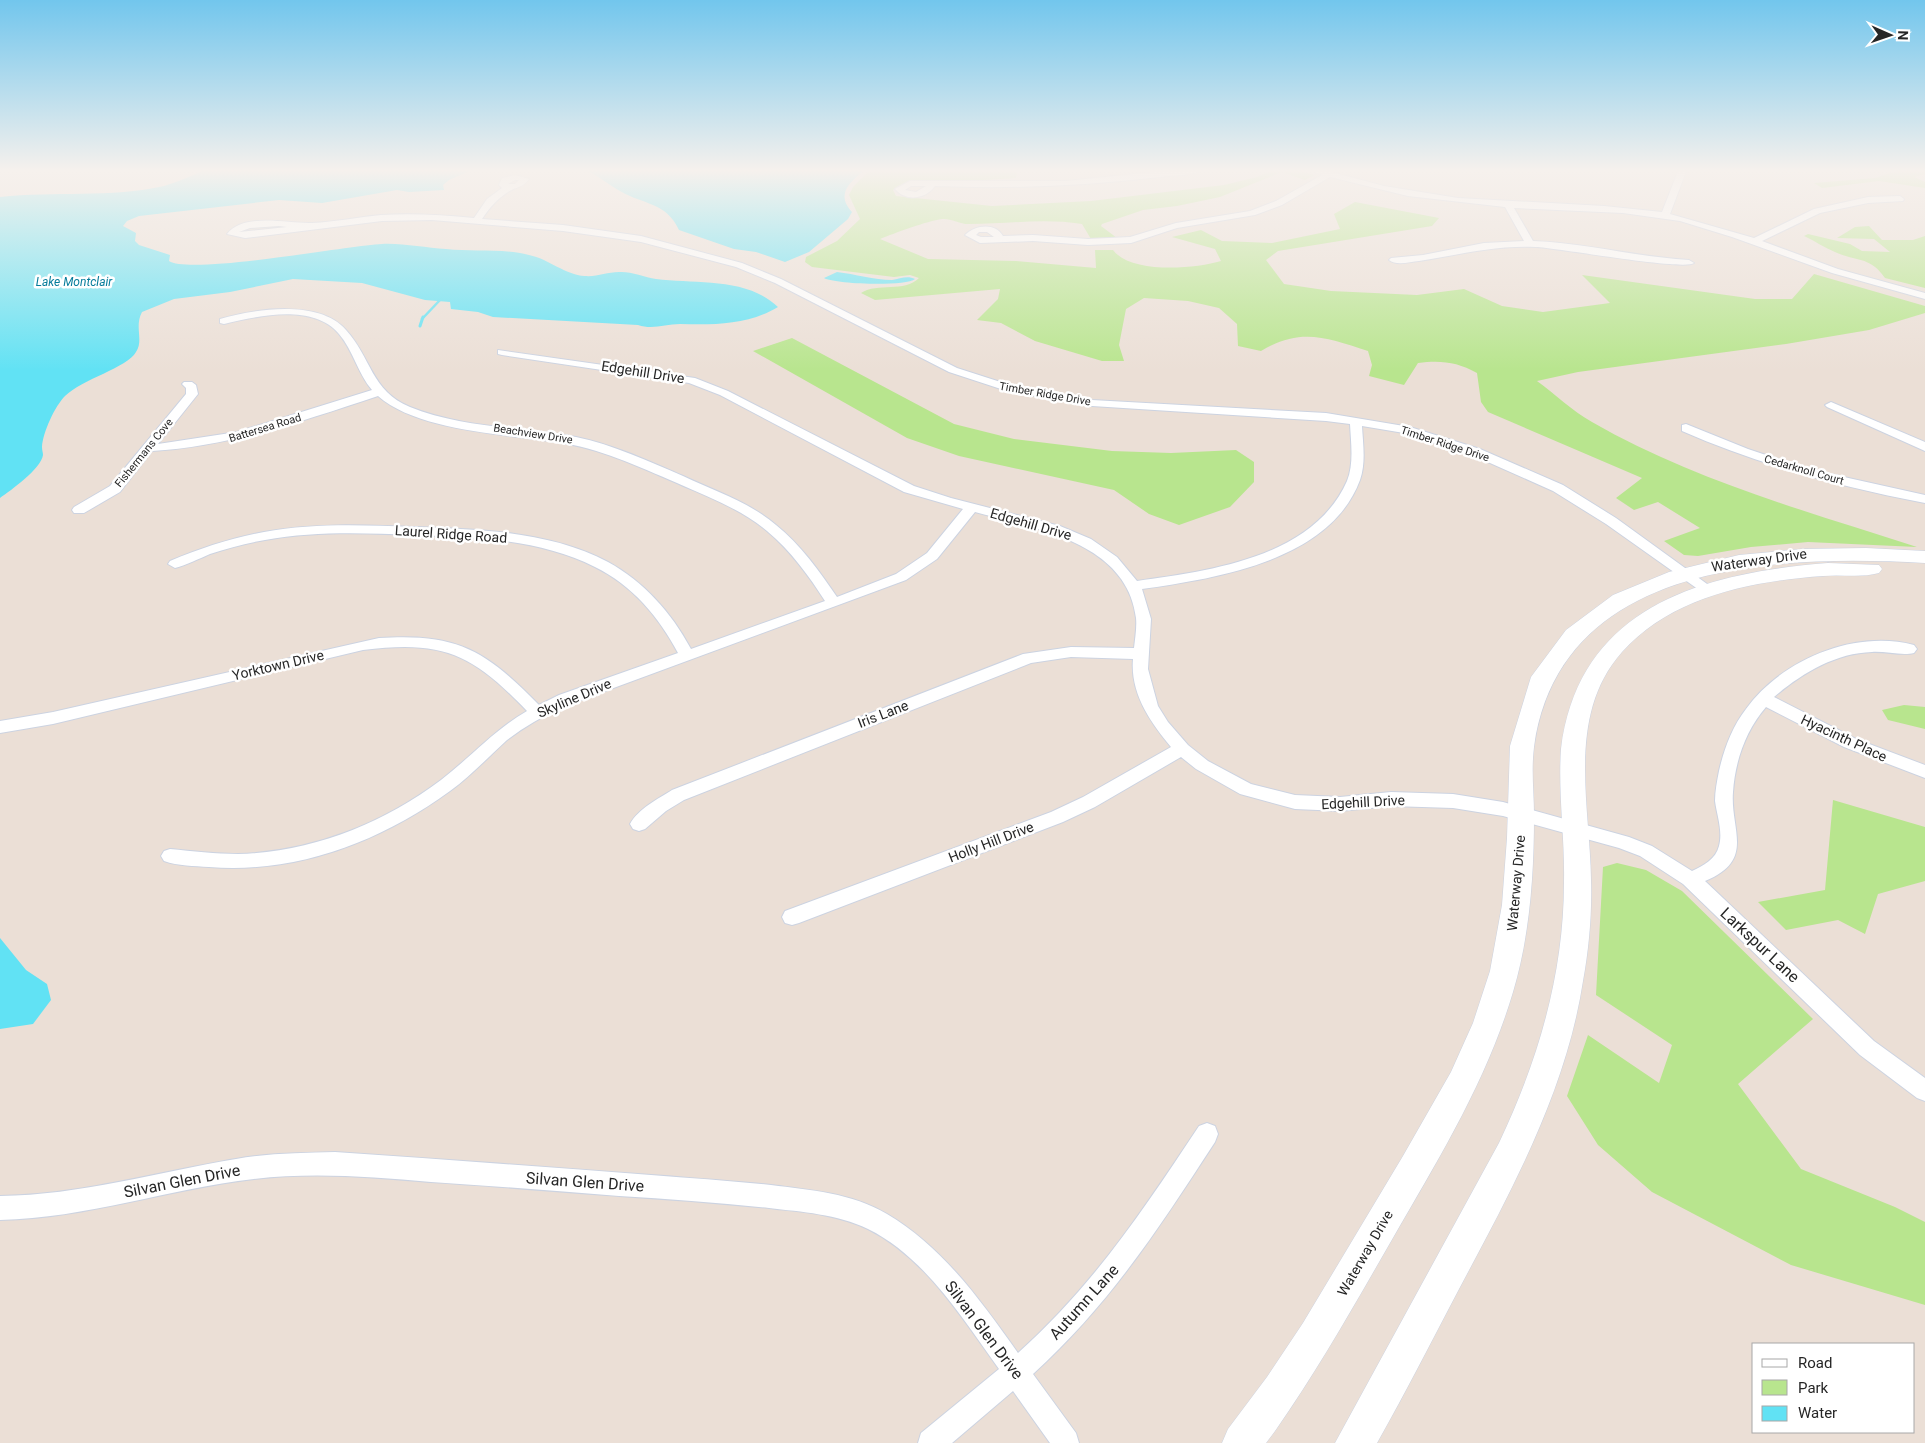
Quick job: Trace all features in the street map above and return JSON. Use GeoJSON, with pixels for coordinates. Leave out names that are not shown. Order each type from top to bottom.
{"type":"FeatureCollection","features":[{"type":"Feature","properties":{"kind":"main road","name":"Waterway Drive"},"geometry":{"type":"LineString","coordinates":[[1355,1443],[1503,1170],[1534,1102],[1557,1037],[1568,987],[1578,883],[1573,755],[1575,728],[1592,681],[1617,645],[1635,628],[1674,603],[1696,581],[1749,559],[1836,552],[1925,557]]}},
{"type":"Feature","properties":{"kind":"main road","name":"Waterway Drive"},"geometry":{"type":"LineString","coordinates":[[1242,1443],[1305,1354],[1454,1101],[1480,1043],[1498,992],[1511,941],[1518,893],[1522,744],[1538,688],[1562,648],[1584,626],[1604,610],[1627,596],[1696,581],[1798,571],[1867,569],[1925,572]]}},
{"type":"Feature","properties":{"kind":"street","name":"Timber Ridge Drive"},"geometry":{"type":"LineString","coordinates":[[635,236],[739,264],[953,370],[1011,389],[1092,403],[1288,414],[1356,421],[1434,438],[1476,452],[1539,478],[1611,521],[1696,581]]}},
{"type":"Feature","properties":{"kind":"street"},"geometry":{"type":"LineString","coordinates":[[1000,239],[1033,238],[1088,242],[1131,240],[1143,236]]}},
{"type":"Feature","properties":{"kind":"street"},"geometry":{"type":"LineString","coordinates":[[1526,236],[1530,244]]}},
{"type":"Feature","properties":{"kind":"street"},"geometry":{"type":"LineString","coordinates":[[1741,236],[1826,268],[1925,296]]}},
{"type":"Feature","properties":{"kind":"street"},"geometry":{"type":"LineString","coordinates":[[1756,241],[1765,236]]}},
{"type":"Feature","properties":{"kind":"street"},"geometry":{"type":"LineString","coordinates":[[1394,260],[1418,260],[1475,247],[1530,244],[1571,247],[1658,262],[1689,263]]}},
{"type":"Feature","properties":{"kind":"street","name":"Beachview Drive"},"geometry":{"type":"LineString","coordinates":[[224,321],[253,314],[278,312],[306,315],[330,322],[342,332],[379,392],[389,401],[432,417],[578,442],[614,451],[722,498],[754,515],[784,539],[811,570],[834,603]]}},
{"type":"Feature","properties":{"kind":"street","name":"Edgehill Drive"},"geometry":{"type":"LineString","coordinates":[[502,352],[691,380],[724,393],[910,489],[1055,529],[1086,542],[1112,560],[1133,586],[1144,618],[1143,686],[1150,706],[1162,726],[1182,749],[1223,778],[1270,797],[1295,802],[1340,804],[1418,799],[1488,806],[1576,828]]}},
{"type":"Feature","properties":{"kind":"street","name":"Fishermans Cove"},"geometry":{"type":"LineString","coordinates":[[79,510],[115,489],[192,394],[192,387],[188,384]]}},
{"type":"Feature","properties":{"kind":"street","name":"Battersea Road"},"geometry":{"type":"LineString","coordinates":[[149,448],[186,446],[235,438],[379,392]]}},
{"type":"Feature","properties":{"kind":"street"},"geometry":{"type":"LineString","coordinates":[[1831,405],[1925,447]]}},
{"type":"Feature","properties":{"kind":"street"},"geometry":{"type":"LineString","coordinates":[[1133,586],[1197,577],[1249,562],[1281,549],[1319,525],[1340,504],[1353,481],[1358,457],[1356,421]]}},
{"type":"Feature","properties":{"kind":"street","name":"Cedarknoll Court"},"geometry":{"type":"LineString","coordinates":[[1686,428],[1740,451],[1793,467],[1861,486],[1925,499]]}},
{"type":"Feature","properties":{"kind":"street","name":"Skyline Drive"},"geometry":{"type":"LineString","coordinates":[[170,856],[238,862],[267,860],[322,848],[366,832],[425,800],[446,785],[504,734],[537,712],[588,690],[886,584],[918,567],[941,547],[972,507]]}},
{"type":"Feature","properties":{"kind":"street","name":"Laurel Ridge Road"},"geometry":{"type":"LineString","coordinates":[[175,564],[231,542],[264,535],[314,529],[345,528],[461,533],[522,540],[582,556],[602,565],[626,580],[663,614],[676,633],[687,656]]}},
{"type":"Feature","properties":{"kind":"street","name":"Yorktown Drive"},"geometry":{"type":"LineString","coordinates":[[0,727],[53,718],[363,645],[396,642],[439,645],[475,657],[489,666],[537,712]]}},
{"type":"Feature","properties":{"kind":"street"},"geometry":{"type":"LineString","coordinates":[[1690,879],[1706,873],[1718,864],[1726,853],[1729,834],[1724,795],[1729,764],[1739,737],[1752,712],[1764,699],[1800,670],[1828,656],[1875,645],[1909,648]]}},
{"type":"Feature","properties":{"kind":"street","name":"Iris Lane"},"geometry":{"type":"LineString","coordinates":[[639,824],[660,806],[678,795],[1028,658],[1067,651],[1090,650],[1142,654]]}},
{"type":"Feature","properties":{"kind":"street","name":"Hyacinth Place"},"geometry":{"type":"LineString","coordinates":[[1764,699],[1850,743],[1925,772]]}},
{"type":"Feature","properties":{"kind":"street","name":"Holly Hill Drive"},"geometry":{"type":"LineString","coordinates":[[792,917],[1057,817],[1089,802],[1182,749]]}},
{"type":"Feature","properties":{"kind":"street","name":"Larkspur Lane"},"geometry":{"type":"LineString","coordinates":[[1576,828],[1646,851],[1690,879],[1867,1048],[1925,1091]]}},
{"type":"Feature","properties":{"kind":"street","name":"Autumn Lane"},"geometry":{"type":"LineString","coordinates":[[931,1443],[1041,1349],[1096,1291],[1132,1246],[1207,1134]]}},
{"type":"Feature","properties":{"kind":"street","name":"Silvan Glen Drive"},"geometry":{"type":"LineString","coordinates":[[3,1213],[74,1202],[226,1172],[282,1165],[335,1163],[726,1192],[816,1202],[847,1209],[870,1218],[904,1239],[933,1265],[970,1307],[1066,1443]]}},
{"type":"Feature","properties":{"kind":"green space"},"geometry":{"type":"Polygon","coordinates":[[[842,236],[888,236],[880,239],[928,259],[1016,261],[1096,268],[1095,250],[1113,250],[1122,258],[1148,266],[1195,266],[1221,261],[1215,249],[1172,237],[1175,236],[1213,236],[1222,241],[1272,243],[1304,236],[1368,236],[1278,251],[1266,260],[1284,284],[1331,291],[1417,295],[1464,289],[1502,306],[1543,312],[1610,303],[1582,275],[1755,299],[1792,299],[1814,274],[1925,306],[1925,313],[1869,330],[1786,344],[1578,372],[1537,381],[1585,418],[1630,443],[1670,461],[1751,493],[1917,547],[1808,542],[1751,547],[1698,556],[1684,555],[1664,541],[1700,528],[1658,502],[1634,510],[1616,498],[1642,478],[1488,412],[1481,402],[1477,373],[1463,366],[1434,362],[1418,363],[1404,385],[1369,376],[1372,365],[1368,351],[1340,342],[1314,337],[1289,339],[1261,351],[1238,346],[1237,324],[1219,308],[1188,301],[1144,298],[1126,309],[1119,345],[1124,361],[1102,361],[1035,341],[1001,323],[977,320],[998,299],[1000,289],[875,300],[861,293],[875,288],[906,285],[919,278],[910,275],[894,277],[812,267],[805,262],[806,257],[837,241],[842,236]]]}},
{"type":"Feature","properties":{"kind":"green space"},"geometry":{"type":"Polygon","coordinates":[[[1089,236],[1115,236],[1117,238],[1091,239],[1089,236]]]}},
{"type":"Feature","properties":{"kind":"green space"},"geometry":{"type":"Polygon","coordinates":[[[1805,236],[1818,236],[1850,244],[1862,251],[1890,252],[1874,239],[1837,238],[1840,236],[1879,236],[1882,240],[1913,240],[1925,236],[1925,288],[1885,278],[1874,266],[1863,260],[1835,252],[1805,236]]]}},
{"type":"Feature","properties":{"kind":"green space"},"geometry":{"type":"Polygon","coordinates":[[[792,338],[954,424],[1014,439],[1112,451],[1171,453],[1236,450],[1254,462],[1254,482],[1230,507],[1179,525],[1149,514],[1114,490],[959,456],[907,438],[753,351],[792,338]]]}},
{"type":"Feature","properties":{"kind":"green space"},"geometry":{"type":"Polygon","coordinates":[[[1904,705],[1925,707],[1925,729],[1888,720],[1882,710],[1904,705]]]}},
{"type":"Feature","properties":{"kind":"green space"},"geometry":{"type":"Polygon","coordinates":[[[1833,800],[1925,827],[1925,881],[1878,894],[1865,934],[1838,920],[1786,930],[1758,902],[1825,890],[1833,800]]]}},
{"type":"Feature","properties":{"kind":"green space"},"geometry":{"type":"Polygon","coordinates":[[[1617,863],[1646,870],[1682,891],[1813,1019],[1738,1084],[1801,1169],[1895,1207],[1925,1222],[1925,1305],[1791,1265],[1652,1192],[1598,1145],[1567,1096],[1588,1035],[1659,1083],[1672,1045],[1596,995],[1603,867],[1617,863]]]}},
{"type":"Feature","properties":{"kind":"water","name":"Lake Montclair"},"geometry":{"type":"Polygon","coordinates":[[[0,236],[136,236],[135,241],[139,245],[170,255],[169,261],[206,265],[382,244],[508,252],[536,257],[578,275],[589,276],[623,272],[656,279],[736,286],[765,297],[778,307],[743,321],[649,327],[493,317],[478,312],[451,309],[450,302],[425,300],[362,283],[293,279],[230,292],[174,299],[142,312],[139,323],[139,343],[136,352],[131,358],[82,384],[65,396],[57,406],[47,427],[43,441],[41,461],[25,479],[0,498],[0,236]]]}},
{"type":"Feature","properties":{"kind":"water"},"geometry":{"type":"Polygon","coordinates":[[[697,236],[828,236],[809,252],[785,262],[756,252],[734,249],[697,236]]]}},
{"type":"Feature","properties":{"kind":"water"},"geometry":{"type":"Polygon","coordinates":[[[837,272],[885,280],[906,277],[915,279],[898,283],[870,284],[841,282],[824,278],[837,272]]]}},
{"type":"Feature","properties":{"kind":"water"},"geometry":{"type":"Polygon","coordinates":[[[0,938],[26,970],[47,984],[51,1000],[33,1024],[0,1029],[0,938]]]}},
{"type":"Feature","properties":{"kind":"waterway"},"geometry":{"type":"LineString","coordinates":[[423,318],[440,300]]}},
{"type":"Feature","properties":{"kind":"waterway"},"geometry":{"type":"LineString","coordinates":[[420,326],[423,318]]}}]}
